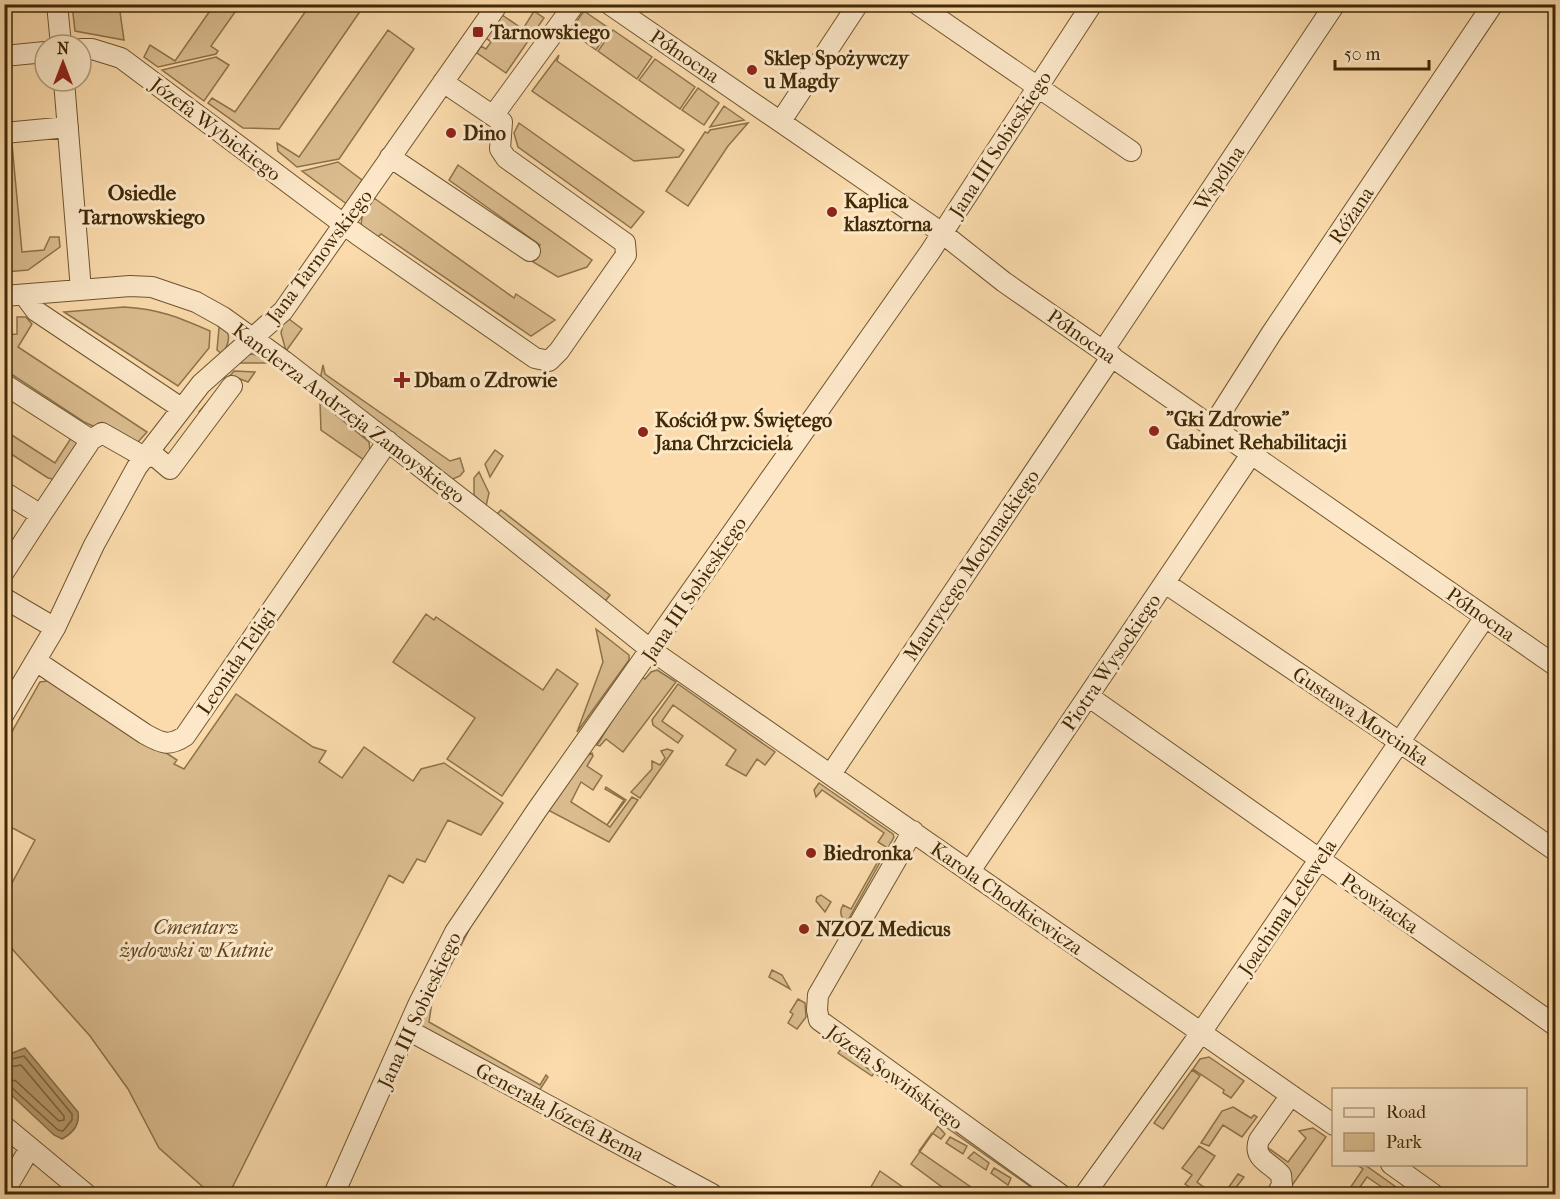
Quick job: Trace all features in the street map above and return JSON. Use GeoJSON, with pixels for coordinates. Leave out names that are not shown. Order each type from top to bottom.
{"type":"FeatureCollection","features":[{"type":"Feature","properties":{"kind":"street"},"geometry":{"type":"LineString","coordinates":[[57,4],[60,33]]}},
{"type":"Feature","properties":{"kind":"street","name":"Północna"},"geometry":{"type":"LineString","coordinates":[[609,4],[942,233],[1004,282],[1556,666]]}},
{"type":"Feature","properties":{"kind":"street"},"geometry":{"type":"LineString","coordinates":[[781,121],[858,4]]}},
{"type":"Feature","properties":{"kind":"street"},"geometry":{"type":"LineString","coordinates":[[917,4],[1131,151]]}},
{"type":"Feature","properties":{"kind":"street","name":"Jana III Sobieskiego"},"geometry":{"type":"LineString","coordinates":[[341,1192],[418,1005],[455,932],[942,233],[1092,4]]}},
{"type":"Feature","properties":{"kind":"street","name":"Wspólna"},"geometry":{"type":"LineString","coordinates":[[1108,354],[1335,4]]}},
{"type":"Feature","properties":{"kind":"street","name":"Różana"},"geometry":{"type":"LineString","coordinates":[[1212,427],[1271,334],[1493,4]]}},
{"type":"Feature","properties":{"kind":"street"},"geometry":{"type":"LineString","coordinates":[[443,82],[493,116],[573,6]]}},
{"type":"Feature","properties":{"kind":"street","name":"Jana Tarnowskiego"},"geometry":{"type":"LineString","coordinates":[[4,714],[55,628],[94,545],[137,468],[201,384],[283,311],[443,82],[491,7]]}},
{"type":"Feature","properties":{"kind":"street","name":"Józefa Wybickiego"},"geometry":{"type":"LineString","coordinates":[[93,49],[121,58],[344,224],[535,358],[549,361],[566,342],[626,255],[625,243],[506,159],[500,149],[502,122],[493,116]]}},
{"type":"Feature","properties":{"kind":"street"},"geometry":{"type":"LineString","coordinates":[[4,56],[33,53]]}},
{"type":"Feature","properties":{"kind":"street"},"geometry":{"type":"LineString","coordinates":[[65,93],[81,290]]}},
{"type":"Feature","properties":{"kind":"street"},"geometry":{"type":"LineString","coordinates":[[4,133],[68,127]]}},
{"type":"Feature","properties":{"kind":"street"},"geometry":{"type":"LineString","coordinates":[[390,158],[530,251]]}},
{"type":"Feature","properties":{"kind":"street","name":"Kanclerza Andrzeja Zamoyskiego"},"geometry":{"type":"LineString","coordinates":[[14,296],[152,287],[196,302],[254,339],[388,441],[651,650]]}},
{"type":"Feature","properties":{"kind":"street"},"geometry":{"type":"LineString","coordinates":[[14,296],[181,408]]}},
{"type":"Feature","properties":{"kind":"street","name":"Maurycego Mochnackiego"},"geometry":{"type":"LineString","coordinates":[[831,774],[1108,354]]}},
{"type":"Feature","properties":{"kind":"street"},"geometry":{"type":"LineString","coordinates":[[4,384],[91,440]]}},
{"type":"Feature","properties":{"kind":"street"},"geometry":{"type":"LineString","coordinates":[[4,572],[91,440],[102,434],[148,455],[170,469],[232,386]]}},
{"type":"Feature","properties":{"kind":"street","name":"Leonida Teligi"},"geometry":{"type":"LineString","coordinates":[[36,662],[145,734],[163,744],[175,743],[185,736],[388,441]]}},
{"type":"Feature","properties":{"kind":"street","name":"Piotra Wysockiego"},"geometry":{"type":"LineString","coordinates":[[970,871],[1251,453]]}},
{"type":"Feature","properties":{"kind":"street"},"geometry":{"type":"LineString","coordinates":[[4,492],[41,515]]}},
{"type":"Feature","properties":{"kind":"street","name":"Gustawa Morcinka"},"geometry":{"type":"LineString","coordinates":[[1165,583],[1556,851]]}},
{"type":"Feature","properties":{"kind":"street"},"geometry":{"type":"LineString","coordinates":[[4,598],[55,628]]}},
{"type":"Feature","properties":{"kind":"street","name":"Joachima Lelewela"},"geometry":{"type":"LineString","coordinates":[[1085,1194],[1200,1034],[1485,617]]}},
{"type":"Feature","properties":{"kind":"street","name":"Karola Chodkiewicza"},"geometry":{"type":"LineString","coordinates":[[651,650],[913,831],[1200,1034],[1332,1124]]}},
{"type":"Feature","properties":{"kind":"street","name":"Peowiacka"},"geometry":{"type":"LineString","coordinates":[[1088,696],[1318,861],[1556,1026]]}},
{"type":"Feature","properties":{"kind":"street","name":"Józefa Sowińskiego"},"geometry":{"type":"LineString","coordinates":[[913,831],[819,995],[817,1010],[819,1020],[1060,1194]]}},
{"type":"Feature","properties":{"kind":"street","name":"Generała Józefa Bema"},"geometry":{"type":"LineString","coordinates":[[408,1030],[712,1194]]}},
{"type":"Feature","properties":{"kind":"street"},"geometry":{"type":"LineString","coordinates":[[1277,1194],[1281,1187],[1281,1175],[1260,1158],[1257,1147],[1258,1140],[1291,1095]]}},
{"type":"Feature","properties":{"kind":"street"},"geometry":{"type":"LineString","coordinates":[[4,1126],[86,1194]]}},
{"type":"Feature","properties":{"kind":"street"},"geometry":{"type":"LineString","coordinates":[[4,1191],[30,1148]]}},
{"type":"Feature","properties":{"kind":"street"},"geometry":{"type":"LineString","coordinates":[[1393,1166],[1433,1194]]}},
{"type":"Feature","properties":{"kind":"green space"},"geometry":{"type":"Polygon","coordinates":[[[72,5],[119,5],[124,40],[75,31],[72,5]]]}},
{"type":"Feature","properties":{"kind":"green space"},"geometry":{"type":"Polygon","coordinates":[[[214,5],[240,5],[211,46],[218,51],[216,54],[158,67],[144,57],[150,45],[175,61],[214,5]]]}},
{"type":"Feature","properties":{"kind":"green space"},"geometry":{"type":"Polygon","coordinates":[[[310,5],[352,5],[361,10],[279,129],[243,128],[208,103],[212,98],[235,112],[310,5]]]}},
{"type":"Feature","properties":{"kind":"green space"},"geometry":{"type":"Polygon","coordinates":[[[534,11],[544,18],[506,73],[477,53],[481,46],[486,49],[491,42],[486,38],[502,15],[523,29],[534,11]]]}},
{"type":"Feature","properties":{"kind":"green space"},"geometry":{"type":"Polygon","coordinates":[[[584,11],[610,29],[596,50],[570,31],[584,11]]]}},
{"type":"Feature","properties":{"kind":"green space"},"geometry":{"type":"Polygon","coordinates":[[[388,30],[414,49],[339,159],[297,167],[278,151],[277,143],[299,157],[388,30]]]}},
{"type":"Feature","properties":{"kind":"green space"},"geometry":{"type":"Polygon","coordinates":[[[613,30],[652,57],[637,79],[598,51],[613,30]]]}},
{"type":"Feature","properties":{"kind":"green space"},"geometry":{"type":"Polygon","coordinates":[[[559,55],[557,61],[684,150],[679,157],[634,161],[532,91],[559,55]]]}},
{"type":"Feature","properties":{"kind":"green space"},"geometry":{"type":"Polygon","coordinates":[[[216,57],[229,65],[204,101],[162,70],[216,57]]]}},
{"type":"Feature","properties":{"kind":"green space"},"geometry":{"type":"Polygon","coordinates":[[[655,59],[695,87],[680,109],[639,80],[655,59]]]}},
{"type":"Feature","properties":{"kind":"green space"},"geometry":{"type":"Polygon","coordinates":[[[698,88],[719,103],[704,125],[682,110],[698,88]]]}},
{"type":"Feature","properties":{"kind":"green space"},"geometry":{"type":"Polygon","coordinates":[[[724,106],[744,120],[710,127],[724,106]]]}},
{"type":"Feature","properties":{"kind":"green space"},"geometry":{"type":"Polygon","coordinates":[[[519,123],[644,212],[631,228],[518,147],[514,133],[519,123]]]}},
{"type":"Feature","properties":{"kind":"green space"},"geometry":{"type":"Polygon","coordinates":[[[748,123],[728,146],[688,206],[666,191],[705,132],[748,123]]]}},
{"type":"Feature","properties":{"kind":"green space"},"geometry":{"type":"Polygon","coordinates":[[[12,144],[22,252],[44,250],[50,237],[59,237],[60,247],[28,270],[5,272],[5,145],[12,144]]]}},
{"type":"Feature","properties":{"kind":"green space"},"geometry":{"type":"Polygon","coordinates":[[[338,162],[362,180],[348,205],[302,171],[338,162]]]}},
{"type":"Feature","properties":{"kind":"green space"},"geometry":{"type":"Polygon","coordinates":[[[458,165],[592,260],[587,267],[558,277],[530,260],[540,245],[449,180],[458,165]]]}},
{"type":"Feature","properties":{"kind":"green space"},"geometry":{"type":"Polygon","coordinates":[[[374,198],[514,298],[516,294],[555,320],[531,336],[381,234],[377,238],[361,225],[362,217],[374,198]]]}},
{"type":"Feature","properties":{"kind":"green space"},"geometry":{"type":"Polygon","coordinates":[[[124,307],[168,314],[210,331],[209,348],[178,386],[64,312],[124,307]]]}},
{"type":"Feature","properties":{"kind":"green space"},"geometry":{"type":"Polygon","coordinates":[[[285,316],[302,329],[286,351],[281,333],[285,316]]]}},
{"type":"Feature","properties":{"kind":"green space"},"geometry":{"type":"Polygon","coordinates":[[[17,317],[26,317],[32,324],[18,347],[147,432],[138,442],[131,443],[84,422],[5,370],[5,335],[17,334],[17,317]]]}},
{"type":"Feature","properties":{"kind":"green space"},"geometry":{"type":"Polygon","coordinates":[[[223,323],[228,339],[222,354],[217,350],[219,328],[223,323]]]}},
{"type":"Feature","properties":{"kind":"green space"},"geometry":{"type":"Polygon","coordinates":[[[253,354],[276,363],[233,363],[243,355],[253,354]]]}},
{"type":"Feature","properties":{"kind":"green space"},"geometry":{"type":"Polygon","coordinates":[[[323,365],[325,374],[450,461],[460,458],[464,471],[460,476],[448,481],[320,380],[323,365]]]}},
{"type":"Feature","properties":{"kind":"green space"},"geometry":{"type":"Polygon","coordinates":[[[234,371],[255,372],[248,382],[235,377],[205,417],[199,412],[234,371]]]}},
{"type":"Feature","properties":{"kind":"green space"},"geometry":{"type":"Polygon","coordinates":[[[320,402],[369,442],[370,451],[364,460],[321,430],[320,402]]]}},
{"type":"Feature","properties":{"kind":"green space"},"geometry":{"type":"Polygon","coordinates":[[[4,430],[55,463],[73,435],[81,444],[56,480],[48,478],[5,450],[4,430]]]}},
{"type":"Feature","properties":{"kind":"green space"},"geometry":{"type":"Polygon","coordinates":[[[495,450],[503,456],[490,477],[485,464],[495,450]]]}},
{"type":"Feature","properties":{"kind":"green space"},"geometry":{"type":"Polygon","coordinates":[[[479,472],[489,493],[486,506],[474,495],[474,478],[479,472]]]}},
{"type":"Feature","properties":{"kind":"green space"},"geometry":{"type":"Polygon","coordinates":[[[501,510],[610,595],[606,600],[600,602],[496,515],[501,510]]]}},
{"type":"Feature","properties":{"kind":"green space"},"geometry":{"type":"Polygon","coordinates":[[[426,614],[434,620],[436,617],[543,690],[557,669],[578,684],[502,796],[447,759],[475,718],[393,662],[426,614]]]}},
{"type":"Feature","properties":{"kind":"green space"},"geometry":{"type":"Polygon","coordinates":[[[596,629],[629,655],[629,660],[577,732],[603,662],[596,629]]]}},
{"type":"Feature","properties":{"kind":"green space"},"geometry":{"type":"Polygon","coordinates":[[[657,670],[676,682],[623,752],[606,739],[600,746],[597,745],[640,676],[645,679],[651,672],[657,670]]]}},
{"type":"Feature","properties":{"kind":"green space","name":"Cmentarz żydowski w Kutnie"},"geometry":{"type":"Polygon","coordinates":[[[55,680],[177,760],[174,764],[184,769],[236,694],[313,747],[326,751],[319,762],[342,778],[364,747],[413,781],[421,769],[444,763],[503,803],[481,835],[448,820],[425,862],[417,859],[403,883],[389,875],[229,1194],[211,1194],[159,1148],[128,1089],[90,1036],[5,941],[5,896],[35,840],[5,824],[5,744],[40,682],[55,680]]]}},
{"type":"Feature","properties":{"kind":"green space"},"geometry":{"type":"Polygon","coordinates":[[[678,684],[775,752],[765,765],[757,759],[746,776],[726,765],[736,750],[673,705],[662,721],[683,736],[678,743],[653,725],[652,720],[678,684]]]}},
{"type":"Feature","properties":{"kind":"green space"},"geometry":{"type":"Polygon","coordinates":[[[667,749],[673,751],[640,798],[631,792],[652,769],[652,761],[660,765],[665,758],[661,751],[667,749]]]}},
{"type":"Feature","properties":{"kind":"green space"},"geometry":{"type":"Polygon","coordinates":[[[592,753],[593,756],[587,766],[602,776],[593,790],[581,782],[571,802],[610,827],[632,797],[638,800],[609,842],[548,810],[586,756],[592,753]]]}},
{"type":"Feature","properties":{"kind":"green space"},"geometry":{"type":"Polygon","coordinates":[[[819,783],[893,834],[894,837],[847,922],[841,915],[843,905],[851,909],[886,847],[878,842],[884,833],[822,790],[816,797],[814,790],[819,783]]]}},
{"type":"Feature","properties":{"kind":"green space"},"geometry":{"type":"Polygon","coordinates":[[[606,787],[626,800],[607,825],[624,800],[605,789],[606,787]]]}},
{"type":"Feature","properties":{"kind":"green space"},"geometry":{"type":"Polygon","coordinates":[[[821,895],[831,902],[825,912],[816,901],[821,895]]]}},
{"type":"Feature","properties":{"kind":"green space"},"geometry":{"type":"Polygon","coordinates":[[[471,926],[432,1002],[429,1022],[540,1085],[546,1075],[548,1077],[539,1091],[423,1029],[420,1024],[455,941],[471,926]]]}},
{"type":"Feature","properties":{"kind":"green space"},"geometry":{"type":"Polygon","coordinates":[[[772,970],[782,975],[790,989],[769,977],[772,970]]]}},
{"type":"Feature","properties":{"kind":"green space"},"geometry":{"type":"Polygon","coordinates":[[[798,999],[805,1003],[806,1017],[797,1029],[788,1023],[793,1014],[790,1012],[798,999]]]}},
{"type":"Feature","properties":{"kind":"green space"},"geometry":{"type":"Polygon","coordinates":[[[841,1049],[874,1073],[872,1076],[838,1053],[841,1049]]]}},
{"type":"Feature","properties":{"kind":"green space"},"geometry":{"type":"Polygon","coordinates":[[[1209,1057],[1244,1081],[1231,1098],[1223,1093],[1224,1090],[1193,1069],[1200,1059],[1209,1057]]]}},
{"type":"Feature","properties":{"kind":"green space"},"geometry":{"type":"Polygon","coordinates":[[[1192,1070],[1200,1076],[1163,1129],[1154,1123],[1192,1070]]]}},
{"type":"Feature","properties":{"kind":"green space"},"geometry":{"type":"Polygon","coordinates":[[[1233,1107],[1251,1118],[1254,1115],[1257,1117],[1242,1137],[1223,1125],[1209,1146],[1201,1143],[1222,1111],[1233,1107]]]}},
{"type":"Feature","properties":{"kind":"green space"},"geometry":{"type":"Polygon","coordinates":[[[942,1121],[1047,1194],[1041,1194],[940,1123],[942,1121]]]}},
{"type":"Feature","properties":{"kind":"green space"},"geometry":{"type":"Polygon","coordinates":[[[938,1126],[945,1134],[941,1139],[933,1133],[938,1126]]]}},
{"type":"Feature","properties":{"kind":"green space"},"geometry":{"type":"Polygon","coordinates":[[[1313,1128],[1326,1137],[1286,1194],[1264,1145],[1288,1162],[1306,1138],[1299,1131],[1313,1128]]]}},
{"type":"Feature","properties":{"kind":"green space"},"geometry":{"type":"Polygon","coordinates":[[[933,1133],[920,1152],[919,1151],[933,1133]]]}},
{"type":"Feature","properties":{"kind":"green space"},"geometry":{"type":"Polygon","coordinates":[[[950,1137],[967,1146],[963,1154],[946,1143],[950,1137]]]}},
{"type":"Feature","properties":{"kind":"green space"},"geometry":{"type":"Polygon","coordinates":[[[1199,1146],[1215,1156],[1197,1182],[1213,1194],[1200,1194],[1185,1184],[1192,1175],[1182,1168],[1199,1146]]]}},
{"type":"Feature","properties":{"kind":"green space"},"geometry":{"type":"Polygon","coordinates":[[[920,1152],[981,1194],[943,1194],[946,1190],[911,1164],[920,1152]]]}},
{"type":"Feature","properties":{"kind":"green space"},"geometry":{"type":"Polygon","coordinates":[[[974,1152],[989,1163],[986,1170],[968,1158],[974,1152]]]}},
{"type":"Feature","properties":{"kind":"green space"},"geometry":{"type":"Polygon","coordinates":[[[1358,1166],[1366,1166],[1396,1187],[1392,1194],[1367,1177],[1355,1194],[1346,1194],[1363,1169],[1358,1166]]]}},
{"type":"Feature","properties":{"kind":"green space"},"geometry":{"type":"Polygon","coordinates":[[[994,1168],[1011,1178],[1008,1185],[991,1173],[994,1168]]]}},
{"type":"Feature","properties":{"kind":"green space"},"geometry":{"type":"Polygon","coordinates":[[[880,1171],[904,1188],[899,1194],[867,1194],[880,1171]]]}},
{"type":"Feature","properties":{"kind":"green space"},"geometry":{"type":"Polygon","coordinates":[[[1238,1174],[1244,1177],[1231,1194],[1224,1194],[1238,1174]]]}},
{"type":"Feature","properties":{"kind":"water"},"geometry":{"type":"Polygon","coordinates":[[[25,1048],[78,1112],[75,1128],[62,1139],[54,1135],[5,1089],[5,1056],[25,1048]]]}},
{"type":"Feature","properties":{"kind":"place","name":"Tarnowskiego"},"geometry":{"type":"Point","coordinates":[478,32]}},
{"type":"Feature","properties":{"kind":"place","name":"Sklep Spożywczy u Magdy"},"geometry":{"type":"Point","coordinates":[752,70]}},
{"type":"Feature","properties":{"kind":"place","name":"Dino"},"geometry":{"type":"Point","coordinates":[451,133]}},
{"type":"Feature","properties":{"kind":"place","name":"Kaplica klasztorna"},"geometry":{"type":"Point","coordinates":[832,212]}},
{"type":"Feature","properties":{"kind":"place","name":"Dbam o Zdrowie"},"geometry":{"type":"Point","coordinates":[402,380]}},
{"type":"Feature","properties":{"kind":"place","name":"\"Gki Zdrowie\" Gabinet Rehabilitacji"},"geometry":{"type":"Point","coordinates":[1154,431]}},
{"type":"Feature","properties":{"kind":"place","name":"Kościół pw. Świętego Jana Chrzciciela"},"geometry":{"type":"Point","coordinates":[643,432]}},
{"type":"Feature","properties":{"kind":"place","name":"Biedronka"},"geometry":{"type":"Point","coordinates":[811,853]}},
{"type":"Feature","properties":{"kind":"place","name":"NZOZ Medicus"},"geometry":{"type":"Point","coordinates":[804,929]}},
{"type":"Feature","properties":{"kind":"district","name":"Osiedle Tarnowskiego"},"geometry":{"type":"Point","coordinates":[142,205]}}]}
